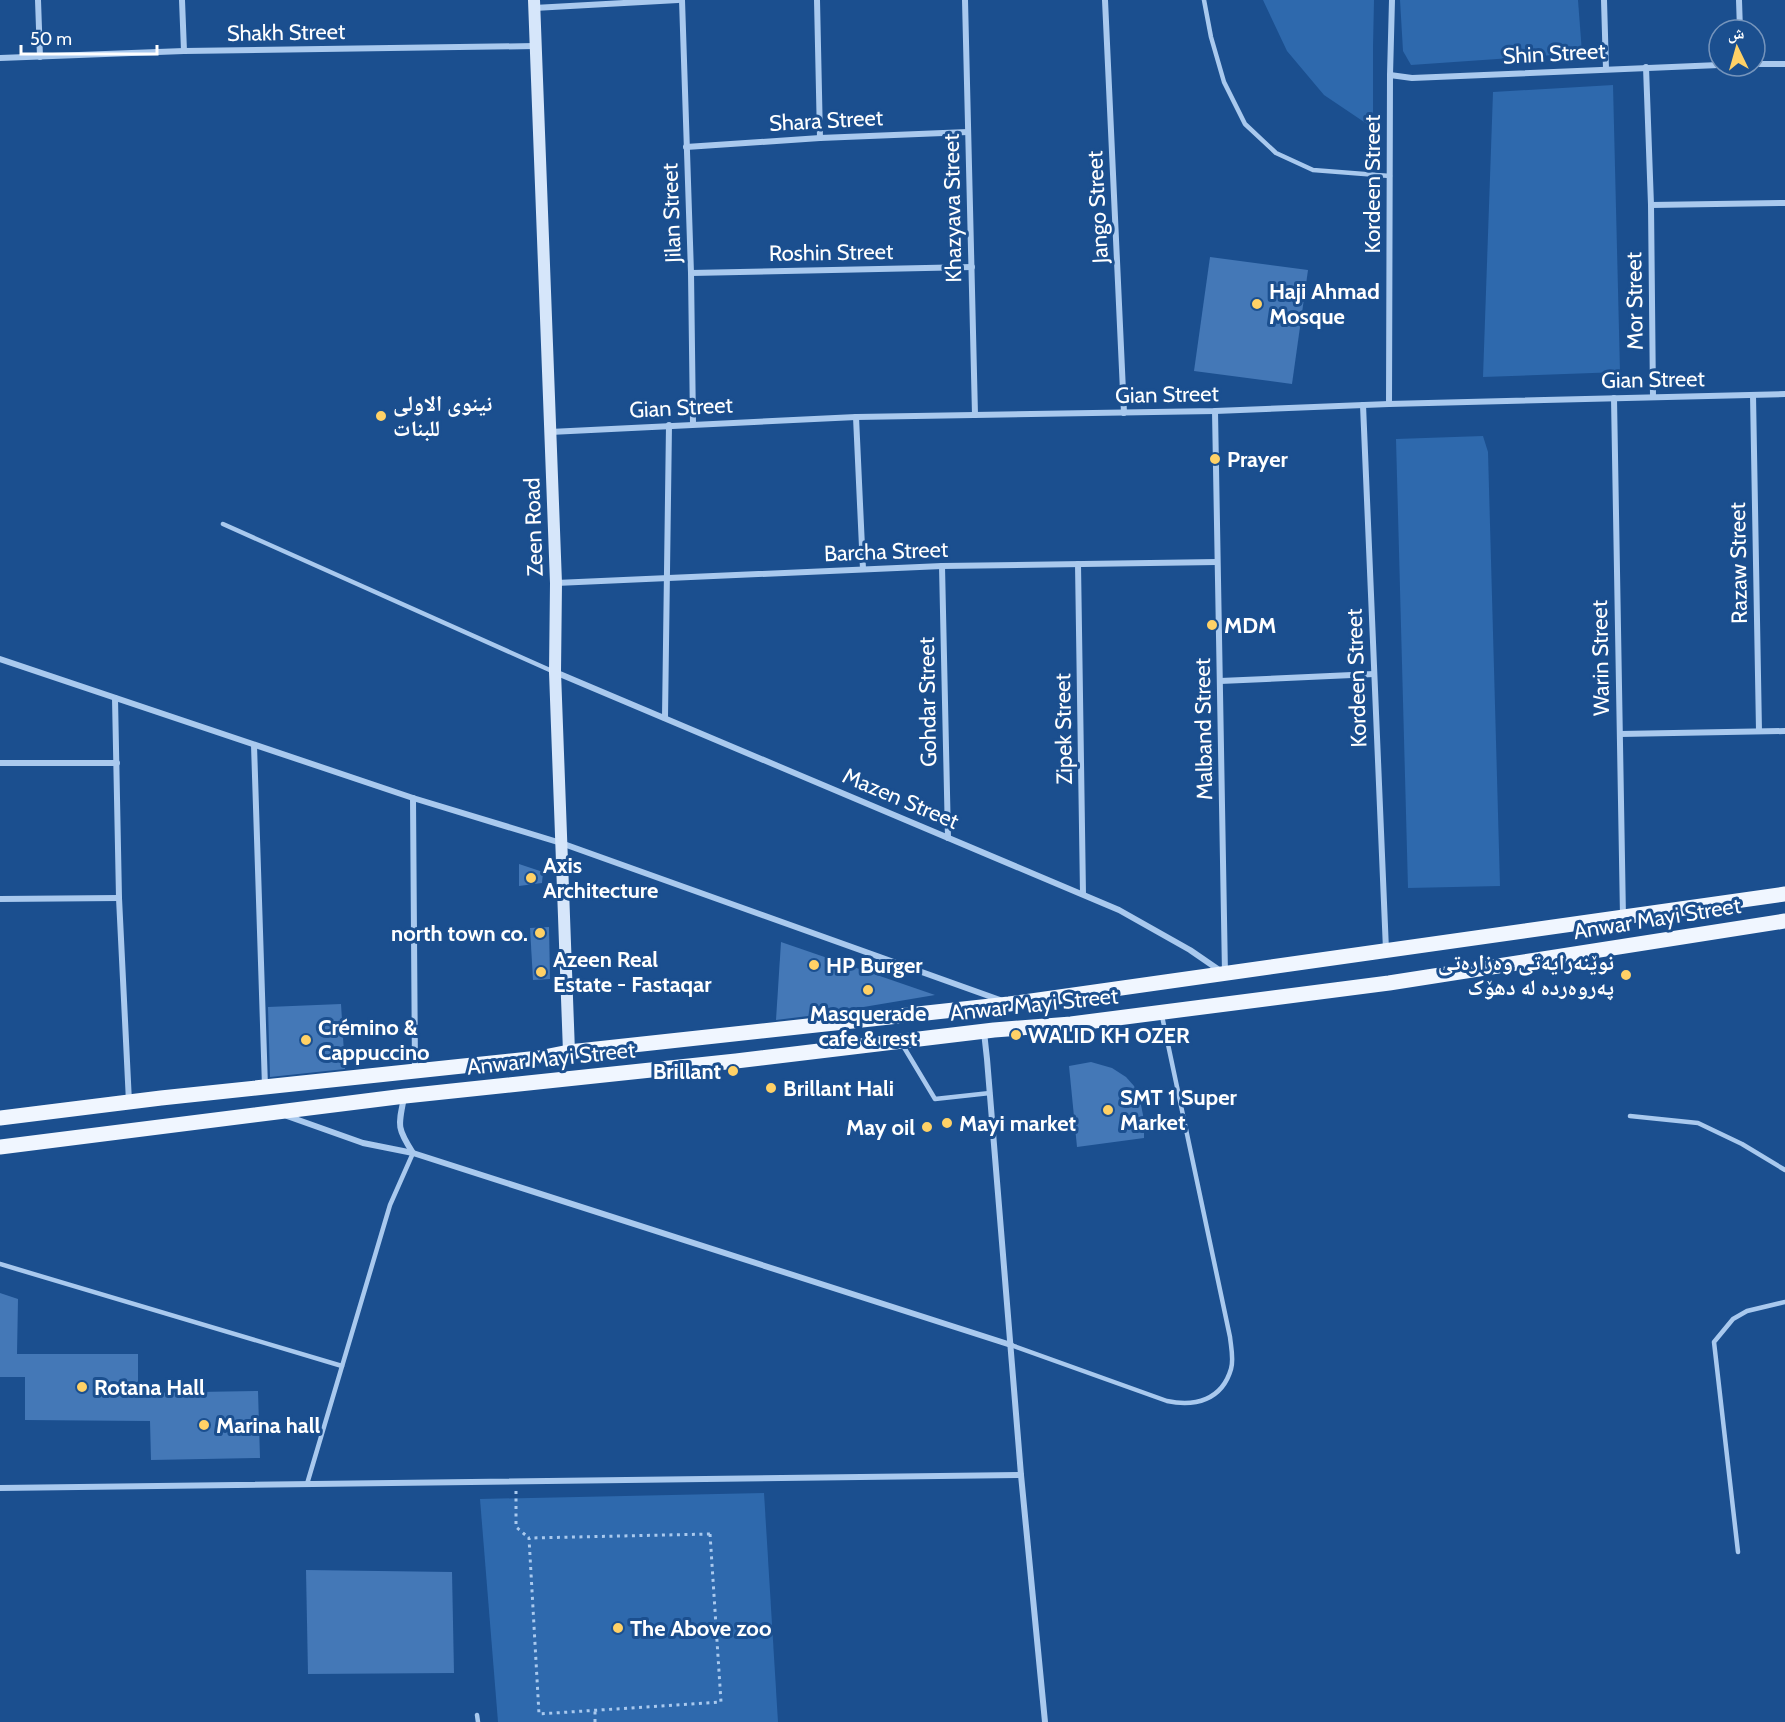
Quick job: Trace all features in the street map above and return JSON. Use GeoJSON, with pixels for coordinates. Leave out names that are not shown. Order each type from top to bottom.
{"type":"FeatureCollection","features":[{"type":"Feature","properties":{"kind":"main road","name":"Anwar Mayi Street"},"geometry":{"type":"LineString","coordinates":[[0,1118],[1009,1004],[1785,894]]}},
{"type":"Feature","properties":{"kind":"main road","name":"Anwar Mayi Street"},"geometry":{"type":"LineString","coordinates":[[0,1147],[405,1096],[1071,1024],[1389,983],[1785,921]]}},
{"type":"Feature","properties":{"kind":"main road"},"geometry":{"type":"LineString","coordinates":[[731,1034],[736,1061]]}},
{"type":"Feature","properties":{"kind":"street"},"geometry":{"type":"LineString","coordinates":[[38,0],[40,57]]}},
{"type":"Feature","properties":{"kind":"street"},"geometry":{"type":"LineString","coordinates":[[182,0],[184,51]]}},
{"type":"Feature","properties":{"kind":"street"},"geometry":{"type":"LineString","coordinates":[[534,4],[680,0]]}},
{"type":"Feature","properties":{"kind":"street","name":"Jilan Street"},"geometry":{"type":"LineString","coordinates":[[680,0],[691,273],[693,424]]}},
{"type":"Feature","properties":{"kind":"street"},"geometry":{"type":"LineString","coordinates":[[817,0],[820,138]]}},
{"type":"Feature","properties":{"kind":"street","name":"Khazyava Street"},"geometry":{"type":"LineString","coordinates":[[965,0],[975,415]]}},
{"type":"Feature","properties":{"kind":"street","name":"Jango Street"},"geometry":{"type":"LineString","coordinates":[[1105,0],[1124,413]]}},
{"type":"Feature","properties":{"kind":"street","name":"Kordeen Street"},"geometry":{"type":"LineString","coordinates":[[1389,404],[1392,0]]}},
{"type":"Feature","properties":{"kind":"street"},"geometry":{"type":"LineString","coordinates":[[1604,0],[1606,69]]}},
{"type":"Feature","properties":{"kind":"street"},"geometry":{"type":"LineString","coordinates":[[1740,0],[1740,18]]}},
{"type":"Feature","properties":{"kind":"street","name":"Zeen Road"},"geometry":{"type":"LineString","coordinates":[[534,4],[556,583],[555,672],[569,1052]]}},
{"type":"Feature","properties":{"kind":"street","name":"Shakh Street"},"geometry":{"type":"LineString","coordinates":[[0,58],[184,51],[536,46]]}},
{"type":"Feature","properties":{"kind":"street"},"geometry":{"type":"LineString","coordinates":[[1767,64],[1785,64]]}},
{"type":"Feature","properties":{"kind":"street","name":"Shin Street"},"geometry":{"type":"LineString","coordinates":[[1390,75],[1412,78],[1707,65]]}},
{"type":"Feature","properties":{"kind":"street","name":"Mor Street"},"geometry":{"type":"LineString","coordinates":[[1646,68],[1651,205],[1653,397]]}},
{"type":"Feature","properties":{"kind":"street","name":"Shara Street"},"geometry":{"type":"LineString","coordinates":[[686,147],[820,138],[968,132]]}},
{"type":"Feature","properties":{"kind":"street"},"geometry":{"type":"LineString","coordinates":[[1651,205],[1785,202]]}},
{"type":"Feature","properties":{"kind":"street","name":"Roshin Street"},"geometry":{"type":"LineString","coordinates":[[691,273],[972,267]]}},
{"type":"Feature","properties":{"kind":"street","name":"Gian Street"},"geometry":{"type":"LineString","coordinates":[[550,432],[856,417],[1215,411],[1389,404],[1785,394]]}},
{"type":"Feature","properties":{"kind":"street","name":"Razaw Street"},"geometry":{"type":"LineString","coordinates":[[1753,395],[1759,731]]}},
{"type":"Feature","properties":{"kind":"street","name":"Warin Street"},"geometry":{"type":"LineString","coordinates":[[1614,398],[1623,917]]}},
{"type":"Feature","properties":{"kind":"street","name":"Kordeen Street"},"geometry":{"type":"LineString","coordinates":[[1362,405],[1386,950]]}},
{"type":"Feature","properties":{"kind":"street","name":"Malband Street"},"geometry":{"type":"LineString","coordinates":[[1215,411],[1225,974]]}},
{"type":"Feature","properties":{"kind":"street"},"geometry":{"type":"LineString","coordinates":[[856,417],[863,569]]}},
{"type":"Feature","properties":{"kind":"street"},"geometry":{"type":"LineString","coordinates":[[665,718],[669,425]]}},
{"type":"Feature","properties":{"kind":"street","name":"Barcha Street"},"geometry":{"type":"LineString","coordinates":[[556,583],[942,566],[1217,562]]}},
{"type":"Feature","properties":{"kind":"street","name":"Zipek Street"},"geometry":{"type":"LineString","coordinates":[[1078,564],[1083,894]]}},
{"type":"Feature","properties":{"kind":"street","name":"Gohdar Street"},"geometry":{"type":"LineString","coordinates":[[942,566],[948,838]]}},
{"type":"Feature","properties":{"kind":"street"},"geometry":{"type":"LineString","coordinates":[[0,659],[413,798],[561,843],[1009,1004]]}},
{"type":"Feature","properties":{"kind":"street","name":"Mazen Street"},"geometry":{"type":"LineString","coordinates":[[555,672],[1119,910],[1156,929],[1225,974]]}},
{"type":"Feature","properties":{"kind":"street"},"geometry":{"type":"LineString","coordinates":[[1220,681],[1374,674]]}},
{"type":"Feature","properties":{"kind":"street"},"geometry":{"type":"LineString","coordinates":[[115,698],[119,898],[129,1102]]}},
{"type":"Feature","properties":{"kind":"street"},"geometry":{"type":"LineString","coordinates":[[1620,734],[1785,731]]}},
{"type":"Feature","properties":{"kind":"street"},"geometry":{"type":"LineString","coordinates":[[254,745],[265,1088]]}},
{"type":"Feature","properties":{"kind":"street"},"geometry":{"type":"LineString","coordinates":[[0,763],[117,763]]}},
{"type":"Feature","properties":{"kind":"street"},"geometry":{"type":"LineString","coordinates":[[413,798],[415,1072]]}},
{"type":"Feature","properties":{"kind":"street"},"geometry":{"type":"LineString","coordinates":[[0,899],[119,898]]}},
{"type":"Feature","properties":{"kind":"street"},"geometry":{"type":"LineString","coordinates":[[984,1032],[1021,1475],[1045,1722]]}},
{"type":"Feature","properties":{"kind":"street"},"geometry":{"type":"LineString","coordinates":[[405,1096],[399,1122],[402,1136],[413,1153]]}},
{"type":"Feature","properties":{"kind":"street"},"geometry":{"type":"LineString","coordinates":[[278,1112],[363,1143],[413,1153],[1011,1345]]}},
{"type":"Feature","properties":{"kind":"street"},"geometry":{"type":"LineString","coordinates":[[0,1488],[1021,1475]]}},
{"type":"Feature","properties":{"kind":"lane"},"geometry":{"type":"LineString","coordinates":[[1204,0],[1211,37],[1224,82],[1245,124],[1276,153],[1313,170],[1390,176]]}},
{"type":"Feature","properties":{"kind":"lane"},"geometry":{"type":"LineString","coordinates":[[223,524],[555,672]]}},
{"type":"Feature","properties":{"kind":"lane"},"geometry":{"type":"LineString","coordinates":[[1011,1345],[1167,1401],[1183,1404],[1207,1399],[1225,1383],[1231,1368],[1230,1337],[1161,1012]]}},
{"type":"Feature","properties":{"kind":"lane"},"geometry":{"type":"LineString","coordinates":[[900,1042],[935,1099],[990,1093]]}},
{"type":"Feature","properties":{"kind":"lane"},"geometry":{"type":"LineString","coordinates":[[1630,1116],[1698,1123],[1742,1144],[1785,1170]]}},
{"type":"Feature","properties":{"kind":"lane"},"geometry":{"type":"LineString","coordinates":[[307,1484],[390,1205],[413,1153]]}},
{"type":"Feature","properties":{"kind":"lane"},"geometry":{"type":"LineString","coordinates":[[0,1264],[342,1366]]}},
{"type":"Feature","properties":{"kind":"lane"},"geometry":{"type":"LineString","coordinates":[[1738,1552],[1714,1342],[1733,1319],[1747,1311],[1785,1302]]}},
{"type":"Feature","properties":{"kind":"lane"},"geometry":{"type":"LineString","coordinates":[[477,1714],[478,1722]]}},
{"type":"Feature","properties":{"kind":"path"},"geometry":{"type":"LineString","coordinates":[[515,1482],[516,1527],[529,1538],[710,1534],[721,1702],[539,1714]]}},
{"type":"Feature","properties":{"kind":"path"},"geometry":{"type":"LineString","coordinates":[[529,1538],[539,1722]]}},
{"type":"Feature","properties":{"kind":"path"},"geometry":{"type":"LineString","coordinates":[[595,1710],[595,1722]]}},
{"type":"Feature","properties":{"kind":"shaded area"},"geometry":{"type":"Polygon","coordinates":[[[1263,0],[1374,0],[1373,128],[1324,95],[1287,51],[1263,0]]]}},
{"type":"Feature","properties":{"kind":"shaded area"},"geometry":{"type":"Polygon","coordinates":[[[1400,0],[1578,0],[1582,53],[1411,65],[1403,51],[1400,0]]]}},
{"type":"Feature","properties":{"kind":"shaded area"},"geometry":{"type":"Polygon","coordinates":[[[1613,85],[1620,372],[1483,377],[1493,92],[1613,85]]]}},
{"type":"Feature","properties":{"kind":"shaded area"},"geometry":{"type":"Polygon","coordinates":[[[1483,436],[1488,452],[1500,886],[1408,888],[1396,439],[1483,436]]]}},
{"type":"Feature","properties":{"kind":"shaded area"},"geometry":{"type":"Polygon","coordinates":[[[764,1493],[778,1722],[498,1722],[480,1499],[764,1493]]]}},
{"type":"Feature","properties":{"kind":"building"},"geometry":{"type":"Polygon","coordinates":[[[1210,257],[1308,270],[1292,384],[1194,371],[1210,257]]]}},
{"type":"Feature","properties":{"kind":"building","name":"Axis Architecture"},"geometry":{"type":"Polygon","coordinates":[[[519,864],[543,872],[542,883],[519,886],[519,864]]]}},
{"type":"Feature","properties":{"kind":"building"},"geometry":{"type":"Polygon","coordinates":[[[549,927],[550,979],[533,980],[530,928],[549,927]]]}},
{"type":"Feature","properties":{"kind":"building","name":"HP Burger"},"geometry":{"type":"Polygon","coordinates":[[[781,942],[935,995],[776,1020],[781,942]]]}},
{"type":"Feature","properties":{"kind":"building","name":"Crémino & Cappuccino"},"geometry":{"type":"Polygon","coordinates":[[[341,1004],[345,1069],[270,1077],[268,1007],[341,1004]]]}},
{"type":"Feature","properties":{"kind":"building","name":"SMT 1 Super Market"},"geometry":{"type":"Polygon","coordinates":[[[1091,1062],[1112,1068],[1126,1077],[1134,1086],[1140,1100],[1144,1120],[1144,1138],[1077,1147],[1069,1066],[1091,1062]]]}},
{"type":"Feature","properties":{"kind":"building"},"geometry":{"type":"Polygon","coordinates":[[[0,1293],[18,1299],[17,1354],[138,1354],[138,1393],[258,1391],[260,1458],[151,1460],[150,1421],[25,1420],[25,1377],[0,1377],[0,1293]]]}},
{"type":"Feature","properties":{"kind":"building"},"geometry":{"type":"Polygon","coordinates":[[[306,1570],[452,1572],[454,1673],[308,1674],[306,1570]]]}},
{"type":"Feature","properties":{"kind":"place","name":"Haji Ahmad Mosque"},"geometry":{"type":"Point","coordinates":[1257,304]}},
{"type":"Feature","properties":{"kind":"place","name":"نينوى الاولى للبنات"},"geometry":{"type":"Point","coordinates":[381,416]}},
{"type":"Feature","properties":{"kind":"place","name":"Prayer"},"geometry":{"type":"Point","coordinates":[1215,459]}},
{"type":"Feature","properties":{"kind":"place","name":"MDM"},"geometry":{"type":"Point","coordinates":[1212,625]}},
{"type":"Feature","properties":{"kind":"place","name":"Axis Architecture"},"geometry":{"type":"Point","coordinates":[531,878]}},
{"type":"Feature","properties":{"kind":"place","name":"north town co."},"geometry":{"type":"Point","coordinates":[540,933]}},
{"type":"Feature","properties":{"kind":"place","name":"HP Burger"},"geometry":{"type":"Point","coordinates":[814,965]}},
{"type":"Feature","properties":{"kind":"place","name":"Azeen Real Estate - Fastaqar"},"geometry":{"type":"Point","coordinates":[541,972]}},
{"type":"Feature","properties":{"kind":"place","name":"نوێنەرایەتی وەزارەتی پەروەردە لە دهۆک"},"geometry":{"type":"Point","coordinates":[1626,975]}},
{"type":"Feature","properties":{"kind":"place","name":"Masquerade cafe & rest"},"geometry":{"type":"Point","coordinates":[868,990]}},
{"type":"Feature","properties":{"kind":"place","name":"WALID KH OZER"},"geometry":{"type":"Point","coordinates":[1016,1035]}},
{"type":"Feature","properties":{"kind":"place","name":"Crémino & Cappuccino"},"geometry":{"type":"Point","coordinates":[306,1040]}},
{"type":"Feature","properties":{"kind":"place","name":"Brillant"},"geometry":{"type":"Point","coordinates":[733,1071]}},
{"type":"Feature","properties":{"kind":"place","name":"Brillant Hali"},"geometry":{"type":"Point","coordinates":[771,1088]}},
{"type":"Feature","properties":{"kind":"place","name":"SMT 1 Super Market"},"geometry":{"type":"Point","coordinates":[1108,1110]}},
{"type":"Feature","properties":{"kind":"place","name":"Mayi market"},"geometry":{"type":"Point","coordinates":[947,1123]}},
{"type":"Feature","properties":{"kind":"place","name":"May oil"},"geometry":{"type":"Point","coordinates":[927,1127]}},
{"type":"Feature","properties":{"kind":"place","name":"Rotana Hall"},"geometry":{"type":"Point","coordinates":[82,1387]}},
{"type":"Feature","properties":{"kind":"place","name":"Marina hall"},"geometry":{"type":"Point","coordinates":[204,1425]}},
{"type":"Feature","properties":{"kind":"place","name":"The Above zoo"},"geometry":{"type":"Point","coordinates":[618,1628]}}]}
